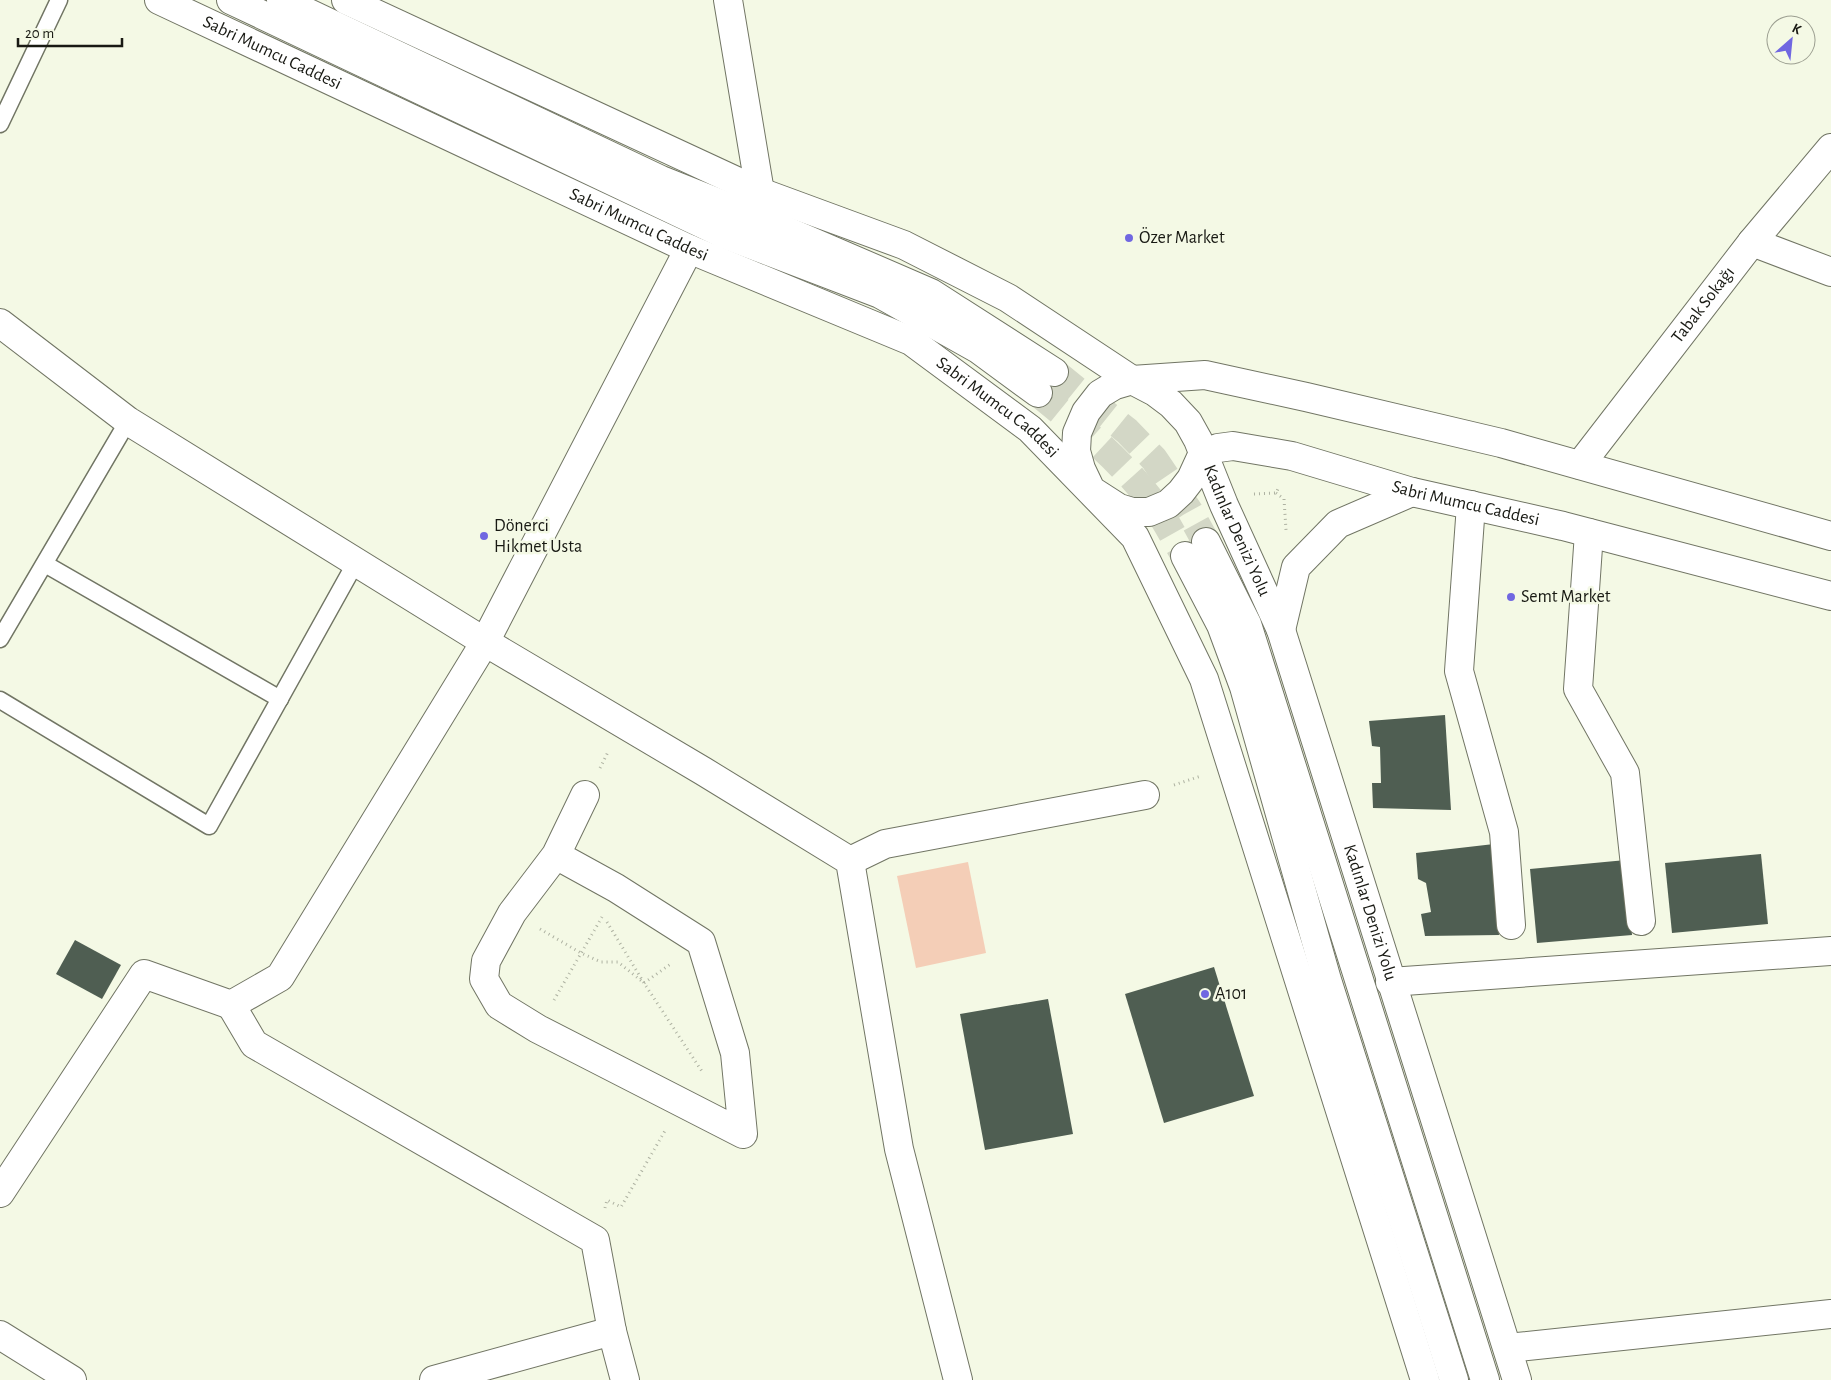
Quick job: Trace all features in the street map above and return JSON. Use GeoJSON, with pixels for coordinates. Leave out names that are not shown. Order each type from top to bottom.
{"type":"FeatureCollection","features":[{"type":"Feature","properties":{"kind":"main road","name":"Sabri Mumcu Caddesi"},"geometry":{"type":"LineString","coordinates":[[159,0],[689,249],[911,341],[1030,429],[1091,490]]}},
{"type":"Feature","properties":{"kind":"main road"},"geometry":{"type":"LineString","coordinates":[[198,0],[391,110]]}},
{"type":"Feature","properties":{"kind":"main road"},"geometry":{"type":"LineString","coordinates":[[231,0],[726,235],[880,294],[978,349],[1046,382],[931,293],[771,224],[661,180],[288,3]]}},
{"type":"Feature","properties":{"kind":"main road"},"geometry":{"type":"LineString","coordinates":[[728,0],[760,192]]}},
{"type":"Feature","properties":{"kind":"main road"},"geometry":{"type":"LineString","coordinates":[[350,1],[760,192],[904,245],[1008,298],[1132,380],[1172,404],[1188,422],[1203,453],[1191,479],[1168,504],[1149,512],[1132,512],[1119,508],[1091,490]]}},
{"type":"Feature","properties":{"kind":"main road","name":"Tabak Sokağı"},"geometry":{"type":"LineString","coordinates":[[1580,465],[1752,242],[1831,148]]}},
{"type":"Feature","properties":{"kind":"main road"},"geometry":{"type":"LineString","coordinates":[[1752,242],[1831,272]]}},
{"type":"Feature","properties":{"kind":"main road"},"geometry":{"type":"LineString","coordinates":[[231,1006],[280,977],[484,642],[689,249]]}},
{"type":"Feature","properties":{"kind":"main road"},"geometry":{"type":"LineString","coordinates":[[0,322],[128,421],[484,642],[623,723],[850,862],[899,1149],[958,1380]]}},
{"type":"Feature","properties":{"kind":"main road"},"geometry":{"type":"LineString","coordinates":[[1425,1380],[1204,679],[1134,537],[1091,490],[1081,469],[1076,452],[1077,433],[1086,412],[1100,394],[1114,385],[1132,380],[1205,375],[1306,396],[1492,440],[1831,536]]}},
{"type":"Feature","properties":{"kind":"main road","name":"Sabri Mumcu Caddesi"},"geometry":{"type":"LineString","coordinates":[[1203,453],[1218,448],[1234,446],[1292,456],[1412,492],[1589,533],[1831,596]]}},
{"type":"Feature","properties":{"kind":"main road","name":"Kadınlar Denizi Yolu"},"geometry":{"type":"LineString","coordinates":[[1203,453],[1280,630],[1517,1380]]}},
{"type":"Feature","properties":{"kind":"main road"},"geometry":{"type":"LineString","coordinates":[[1280,630],[1296,567],[1338,524],[1412,492]]}},
{"type":"Feature","properties":{"kind":"main road"},"geometry":{"type":"LineString","coordinates":[[1471,505],[1459,671],[1504,832],[1511,925]]}},
{"type":"Feature","properties":{"kind":"main road"},"geometry":{"type":"LineString","coordinates":[[1589,533],[1578,689],[1625,773],[1640,921]]}},
{"type":"Feature","properties":{"kind":"main road"},"geometry":{"type":"LineString","coordinates":[[1454,1380],[1327,980],[1244,687],[1196,549],[1247,624],[1485,1380]]}},
{"type":"Feature","properties":{"kind":"main road"},"geometry":{"type":"LineString","coordinates":[[567,861],[616,888],[701,942],[735,1053],[743,1134],[538,1029],[499,1005],[484,979],[486,961],[512,913],[567,861],[586,795]]}},
{"type":"Feature","properties":{"kind":"main road"},"geometry":{"type":"LineString","coordinates":[[850,862],[884,844],[1145,796]]}},
{"type":"Feature","properties":{"kind":"main road"},"geometry":{"type":"LineString","coordinates":[[1390,982],[1831,951]]}},
{"type":"Feature","properties":{"kind":"main road"},"geometry":{"type":"LineString","coordinates":[[0,1192],[144,974],[231,1006],[254,1044],[595,1240],[612,1331],[625,1380]]}},
{"type":"Feature","properties":{"kind":"main road"},"geometry":{"type":"LineString","coordinates":[[1508,1348],[1831,1314]]}},
{"type":"Feature","properties":{"kind":"main road"},"geometry":{"type":"LineString","coordinates":[[434,1380],[612,1331]]}},
{"type":"Feature","properties":{"kind":"main road"},"geometry":{"type":"LineString","coordinates":[[0,1334],[72,1380]]}},
{"type":"Feature","properties":{"kind":"lane"},"geometry":{"type":"LineString","coordinates":[[0,124],[59,0]]}},
{"type":"Feature","properties":{"kind":"lane"},"geometry":{"type":"LineString","coordinates":[[0,640],[128,421]]}},
{"type":"Feature","properties":{"kind":"lane"},"geometry":{"type":"LineString","coordinates":[[0,700],[209,826],[356,562]]}},
{"type":"Feature","properties":{"kind":"lane"},"geometry":{"type":"LineString","coordinates":[[45,564],[280,699]]}},
{"type":"Feature","properties":{"kind":"path"},"geometry":{"type":"LineString","coordinates":[[1276,493],[1281,485]]}},
{"type":"Feature","properties":{"kind":"path"},"geometry":{"type":"LineString","coordinates":[[1246,495],[1276,493],[1284,499],[1286,533]]}},
{"type":"Feature","properties":{"kind":"path"},"geometry":{"type":"LineString","coordinates":[[586,795],[623,723]]}},
{"type":"Feature","properties":{"kind":"path"},"geometry":{"type":"LineString","coordinates":[[1145,796],[1206,774]]}},
{"type":"Feature","properties":{"kind":"path"},"geometry":{"type":"LineString","coordinates":[[567,861],[703,1073]]}},
{"type":"Feature","properties":{"kind":"path"},"geometry":{"type":"LineString","coordinates":[[512,913],[601,962],[618,962],[644,983]]}},
{"type":"Feature","properties":{"kind":"path"},"geometry":{"type":"LineString","coordinates":[[538,1029],[603,916]]}},
{"type":"Feature","properties":{"kind":"path"},"geometry":{"type":"LineString","coordinates":[[595,1240],[607,1200],[621,1207],[660,1140]]}},
{"type":"Feature","properties":{"kind":"shaded area"},"geometry":{"type":"Polygon","coordinates":[[[968,862],[986,953],[916,968],[897,876],[968,862]]]}},
{"type":"Feature","properties":{"kind":"building"},"geometry":{"type":"Polygon","coordinates":[[[1445,715],[1451,810],[1373,808],[1372,783],[1381,783],[1380,747],[1372,746],[1369,721],[1445,715]]]}},
{"type":"Feature","properties":{"kind":"building"},"geometry":{"type":"Polygon","coordinates":[[[1494,844],[1499,935],[1425,936],[1421,914],[1431,912],[1426,883],[1418,879],[1416,853],[1494,844]]]}},
{"type":"Feature","properties":{"kind":"building"},"geometry":{"type":"Polygon","coordinates":[[[1761,854],[1768,924],[1672,933],[1665,863],[1761,854]]]}},
{"type":"Feature","properties":{"kind":"building"},"geometry":{"type":"Polygon","coordinates":[[[1626,860],[1632,935],[1537,943],[1530,869],[1626,860]]]}},
{"type":"Feature","properties":{"kind":"building"},"geometry":{"type":"Polygon","coordinates":[[[75,940],[121,965],[102,999],[56,974],[75,940]]]}},
{"type":"Feature","properties":{"kind":"building"},"geometry":{"type":"Polygon","coordinates":[[[1214,967],[1254,1096],[1164,1123],[1125,994],[1214,967]]]}},
{"type":"Feature","properties":{"kind":"building"},"geometry":{"type":"Polygon","coordinates":[[[1048,999],[1073,1134],[985,1150],[960,1014],[1048,999]]]}},
{"type":"Feature","properties":{"kind":"tunnel"},"geometry":{"type":"LineString","coordinates":[[1054,372],[1127,431],[1154,459],[1189,511],[1206,542]]}},
{"type":"Feature","properties":{"kind":"tunnel"},"geometry":{"type":"LineString","coordinates":[[1038,393],[1086,433],[1132,477],[1158,510],[1185,556]]}},
{"type":"Feature","properties":{"kind":"place","name":"Özer Market"},"geometry":{"type":"Point","coordinates":[1129,238]}},
{"type":"Feature","properties":{"kind":"place","name":"Dönerci Hikmet Usta"},"geometry":{"type":"Point","coordinates":[484,536]}},
{"type":"Feature","properties":{"kind":"place","name":"Semt Market"},"geometry":{"type":"Point","coordinates":[1511,597]}},
{"type":"Feature","properties":{"kind":"place","name":"A101"},"geometry":{"type":"Point","coordinates":[1205,994]}}]}
